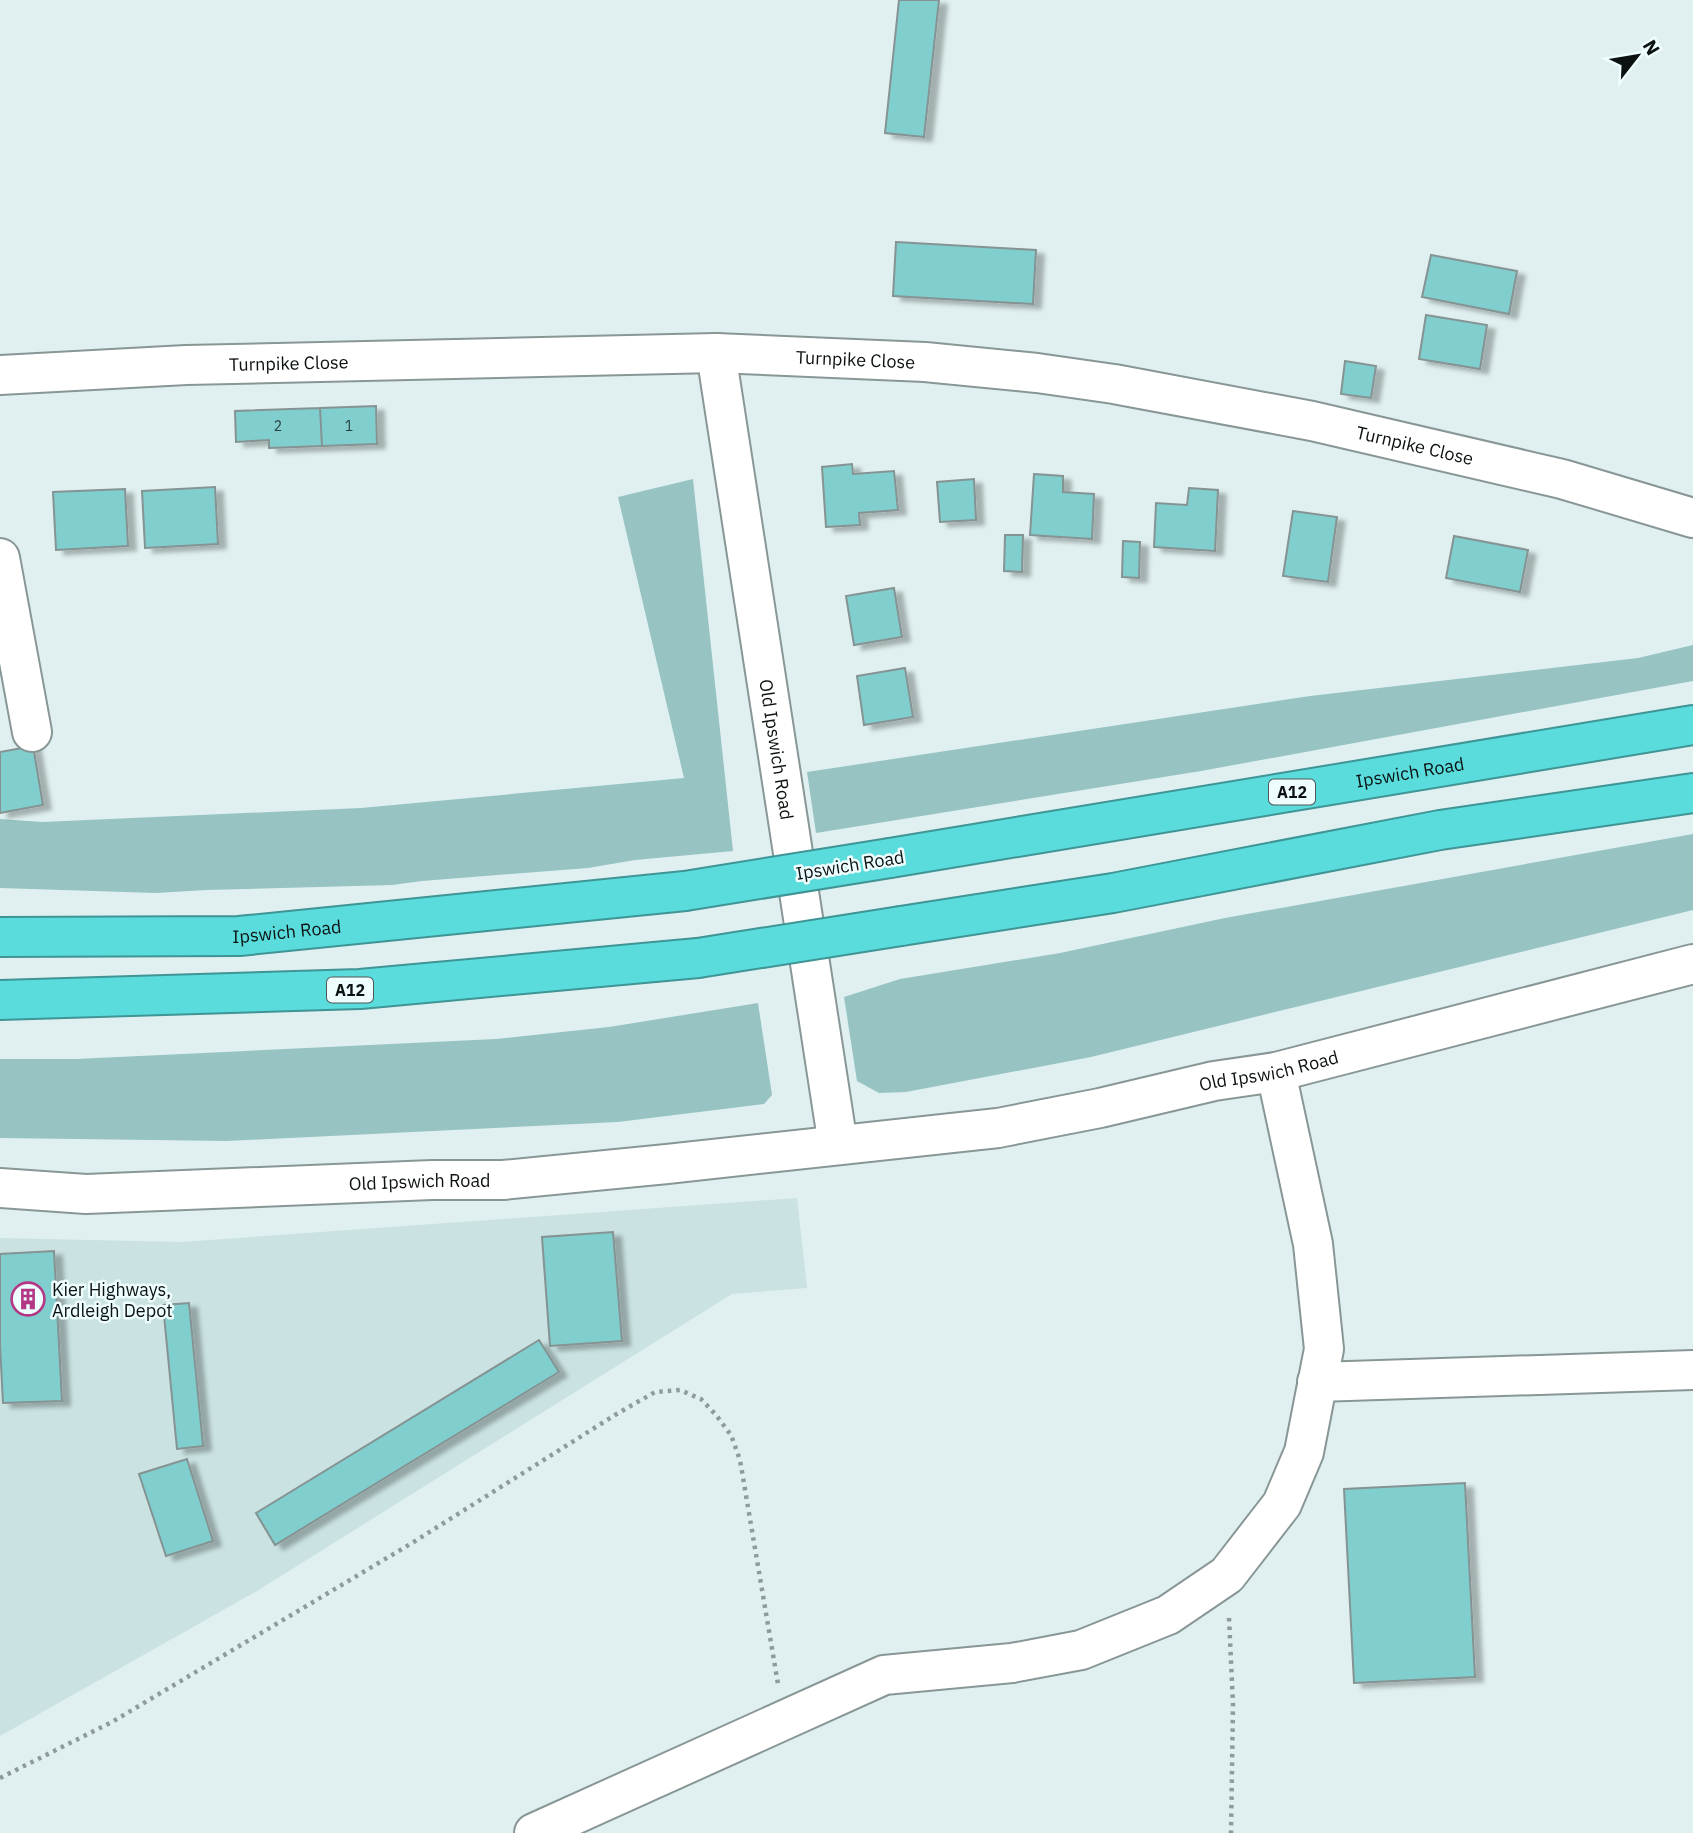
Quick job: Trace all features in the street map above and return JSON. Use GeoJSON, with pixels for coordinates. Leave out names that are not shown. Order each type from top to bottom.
{"type":"FeatureCollection","features":[{"type":"Feature","properties":{"kind":"highway","name":"Ipswich Road"},"geometry":{"type":"LineString","coordinates":[[0,937],[239,936],[685,891],[1693,725]]}},
{"type":"Feature","properties":{"kind":"highway","name":"A12"},"geometry":{"type":"LineString","coordinates":[[0,1000],[360,989],[698,958],[1113,893],[1440,830],[1693,793]]}},
{"type":"Feature","properties":{"kind":"street","name":"Turnpike Close"},"geometry":{"type":"LineString","coordinates":[[0,375],[186,365],[716,353],[925,362],[1114,384],[1312,421],[1562,479],[1693,518]]}},
{"type":"Feature","properties":{"kind":"street","name":"Old Ipswich Road"},"geometry":{"type":"LineString","coordinates":[[716,353],[838,1145]]}},
{"type":"Feature","properties":{"kind":"street"},"geometry":{"type":"LineString","coordinates":[[0,558],[32,732]]}},
{"type":"Feature","properties":{"kind":"street","name":"Old Ipswich Road"},"geometry":{"type":"LineString","coordinates":[[0,1188],[86,1194],[432,1180],[503,1180],[998,1128],[1100,1108],[1214,1081],[1276,1072],[1693,964]]}},
{"type":"Feature","properties":{"kind":"street"},"geometry":{"type":"LineString","coordinates":[[534,1833],[884,1675],[1012,1663],[1081,1650],[1168,1615],[1227,1575],[1282,1504],[1304,1452],[1324,1349],[1313,1244],[1276,1072]]}},
{"type":"Feature","properties":{"kind":"street"},"geometry":{"type":"LineString","coordinates":[[1317,1382],[1693,1370]]}},
{"type":"Feature","properties":{"kind":"path"},"geometry":{"type":"LineString","coordinates":[[0,1778],[112,1722],[412,1543],[655,1392],[680,1390],[701,1399],[716,1415],[731,1435],[740,1460],[784,1720]]}},
{"type":"Feature","properties":{"kind":"path"},"geometry":{"type":"LineString","coordinates":[[1227,1575],[1233,1704],[1231,1833]]}},
{"type":"Feature","properties":{"kind":"shaded area"},"geometry":{"type":"Polygon","coordinates":[[[693,479],[733,851],[635,860],[588,868],[392,885],[156,893],[0,888],[0,819],[42,822],[361,808],[684,778],[618,497],[693,479]]]}},
{"type":"Feature","properties":{"kind":"shaded area"},"geometry":{"type":"Polygon","coordinates":[[[1693,645],[1693,681],[1201,771],[816,833],[807,772],[1310,696],[1638,658],[1693,645]]]}},
{"type":"Feature","properties":{"kind":"shaded area"},"geometry":{"type":"Polygon","coordinates":[[[1693,834],[1693,910],[1091,1057],[906,1092],[879,1093],[857,1081],[844,997],[900,979],[1060,953],[1225,918],[1693,834]]]}},
{"type":"Feature","properties":{"kind":"shaded area"},"geometry":{"type":"Polygon","coordinates":[[[758,1003],[772,1095],[764,1104],[618,1122],[227,1141],[0,1138],[0,1059],[76,1059],[496,1039],[609,1027],[758,1003]]]}},
{"type":"Feature","properties":{"kind":"shaded area"},"geometry":{"type":"Polygon","coordinates":[[[797,1198],[807,1288],[732,1294],[257,1591],[0,1736],[0,1238],[181,1242],[797,1198]]]}},
{"type":"Feature","properties":{"kind":"building"},"geometry":{"type":"Polygon","coordinates":[[[899,0],[939,0],[924,137],[885,133],[899,0]]]}},
{"type":"Feature","properties":{"kind":"building"},"geometry":{"type":"Polygon","coordinates":[[[896,242],[1036,250],[1033,304],[893,296],[896,242]]]}},
{"type":"Feature","properties":{"kind":"building"},"geometry":{"type":"Polygon","coordinates":[[[1431,255],[1517,271],[1509,314],[1422,297],[1431,255]]]}},
{"type":"Feature","properties":{"kind":"building"},"geometry":{"type":"Polygon","coordinates":[[[1426,315],[1487,325],[1480,369],[1419,359],[1426,315]]]}},
{"type":"Feature","properties":{"kind":"building"},"geometry":{"type":"Polygon","coordinates":[[[1345,361],[1376,366],[1371,398],[1341,394],[1345,361]]]}},
{"type":"Feature","properties":{"kind":"building"},"geometry":{"type":"Polygon","coordinates":[[[376,406],[377,444],[322,446],[320,408],[376,406]]]}},
{"type":"Feature","properties":{"kind":"building"},"geometry":{"type":"Polygon","coordinates":[[[320,408],[322,446],[269,448],[269,440],[236,442],[235,411],[320,408]]]}},
{"type":"Feature","properties":{"kind":"building"},"geometry":{"type":"Polygon","coordinates":[[[852,464],[853,474],[894,471],[898,510],[859,513],[860,525],[826,527],[822,467],[852,464]]]}},
{"type":"Feature","properties":{"kind":"building"},"geometry":{"type":"Polygon","coordinates":[[[1034,474],[1063,476],[1063,492],[1094,494],[1092,539],[1030,535],[1034,474]]]}},
{"type":"Feature","properties":{"kind":"building"},"geometry":{"type":"Polygon","coordinates":[[[974,479],[976,520],[940,522],[937,482],[974,479]]]}},
{"type":"Feature","properties":{"kind":"building"},"geometry":{"type":"Polygon","coordinates":[[[215,487],[218,544],[145,548],[142,491],[215,487]]]}},
{"type":"Feature","properties":{"kind":"building"},"geometry":{"type":"Polygon","coordinates":[[[1189,488],[1218,490],[1215,551],[1154,547],[1156,503],[1187,505],[1189,488]]]}},
{"type":"Feature","properties":{"kind":"building"},"geometry":{"type":"Polygon","coordinates":[[[125,489],[128,546],[56,550],[53,492],[125,489]]]}},
{"type":"Feature","properties":{"kind":"building"},"geometry":{"type":"Polygon","coordinates":[[[1293,511],[1337,517],[1328,582],[1283,576],[1293,511]]]}},
{"type":"Feature","properties":{"kind":"building"},"geometry":{"type":"Polygon","coordinates":[[[1005,535],[1023,535],[1022,572],[1004,571],[1005,535]]]}},
{"type":"Feature","properties":{"kind":"building"},"geometry":{"type":"Polygon","coordinates":[[[1454,536],[1528,550],[1520,592],[1446,578],[1454,536]]]}},
{"type":"Feature","properties":{"kind":"building"},"geometry":{"type":"Polygon","coordinates":[[[1123,541],[1140,542],[1139,578],[1122,577],[1123,541]]]}},
{"type":"Feature","properties":{"kind":"building"},"geometry":{"type":"Polygon","coordinates":[[[894,588],[902,637],[854,645],[846,596],[894,588]]]}},
{"type":"Feature","properties":{"kind":"building"},"geometry":{"type":"Polygon","coordinates":[[[905,668],[913,717],[864,725],[857,676],[905,668]]]}},
{"type":"Feature","properties":{"kind":"building"},"geometry":{"type":"Polygon","coordinates":[[[33,746],[43,805],[0,813],[0,752],[33,746]]]}},
{"type":"Feature","properties":{"kind":"building"},"geometry":{"type":"Polygon","coordinates":[[[613,1232],[622,1341],[550,1346],[542,1237],[613,1232]]]}},
{"type":"Feature","properties":{"kind":"building","name":"Kier Highways, Ardleigh Depot"},"geometry":{"type":"Polygon","coordinates":[[[54,1251],[62,1401],[3,1403],[0,1254],[54,1251]]]}},
{"type":"Feature","properties":{"kind":"building"},"geometry":{"type":"Polygon","coordinates":[[[189,1303],[203,1446],[177,1449],[163,1305],[189,1303]]]}},
{"type":"Feature","properties":{"kind":"building"},"geometry":{"type":"Polygon","coordinates":[[[539,1340],[559,1372],[275,1545],[256,1513],[539,1340]]]}},
{"type":"Feature","properties":{"kind":"building"},"geometry":{"type":"Polygon","coordinates":[[[187,1459],[213,1541],[166,1556],[139,1474],[187,1459]]]}},
{"type":"Feature","properties":{"kind":"building"},"geometry":{"type":"Polygon","coordinates":[[[1465,1483],[1475,1677],[1354,1683],[1344,1489],[1465,1483]]]}},
{"type":"Feature","properties":{"kind":"place","name":"Kier Highways, Ardleigh Depot"},"geometry":{"type":"Point","coordinates":[28,1299]}}]}
